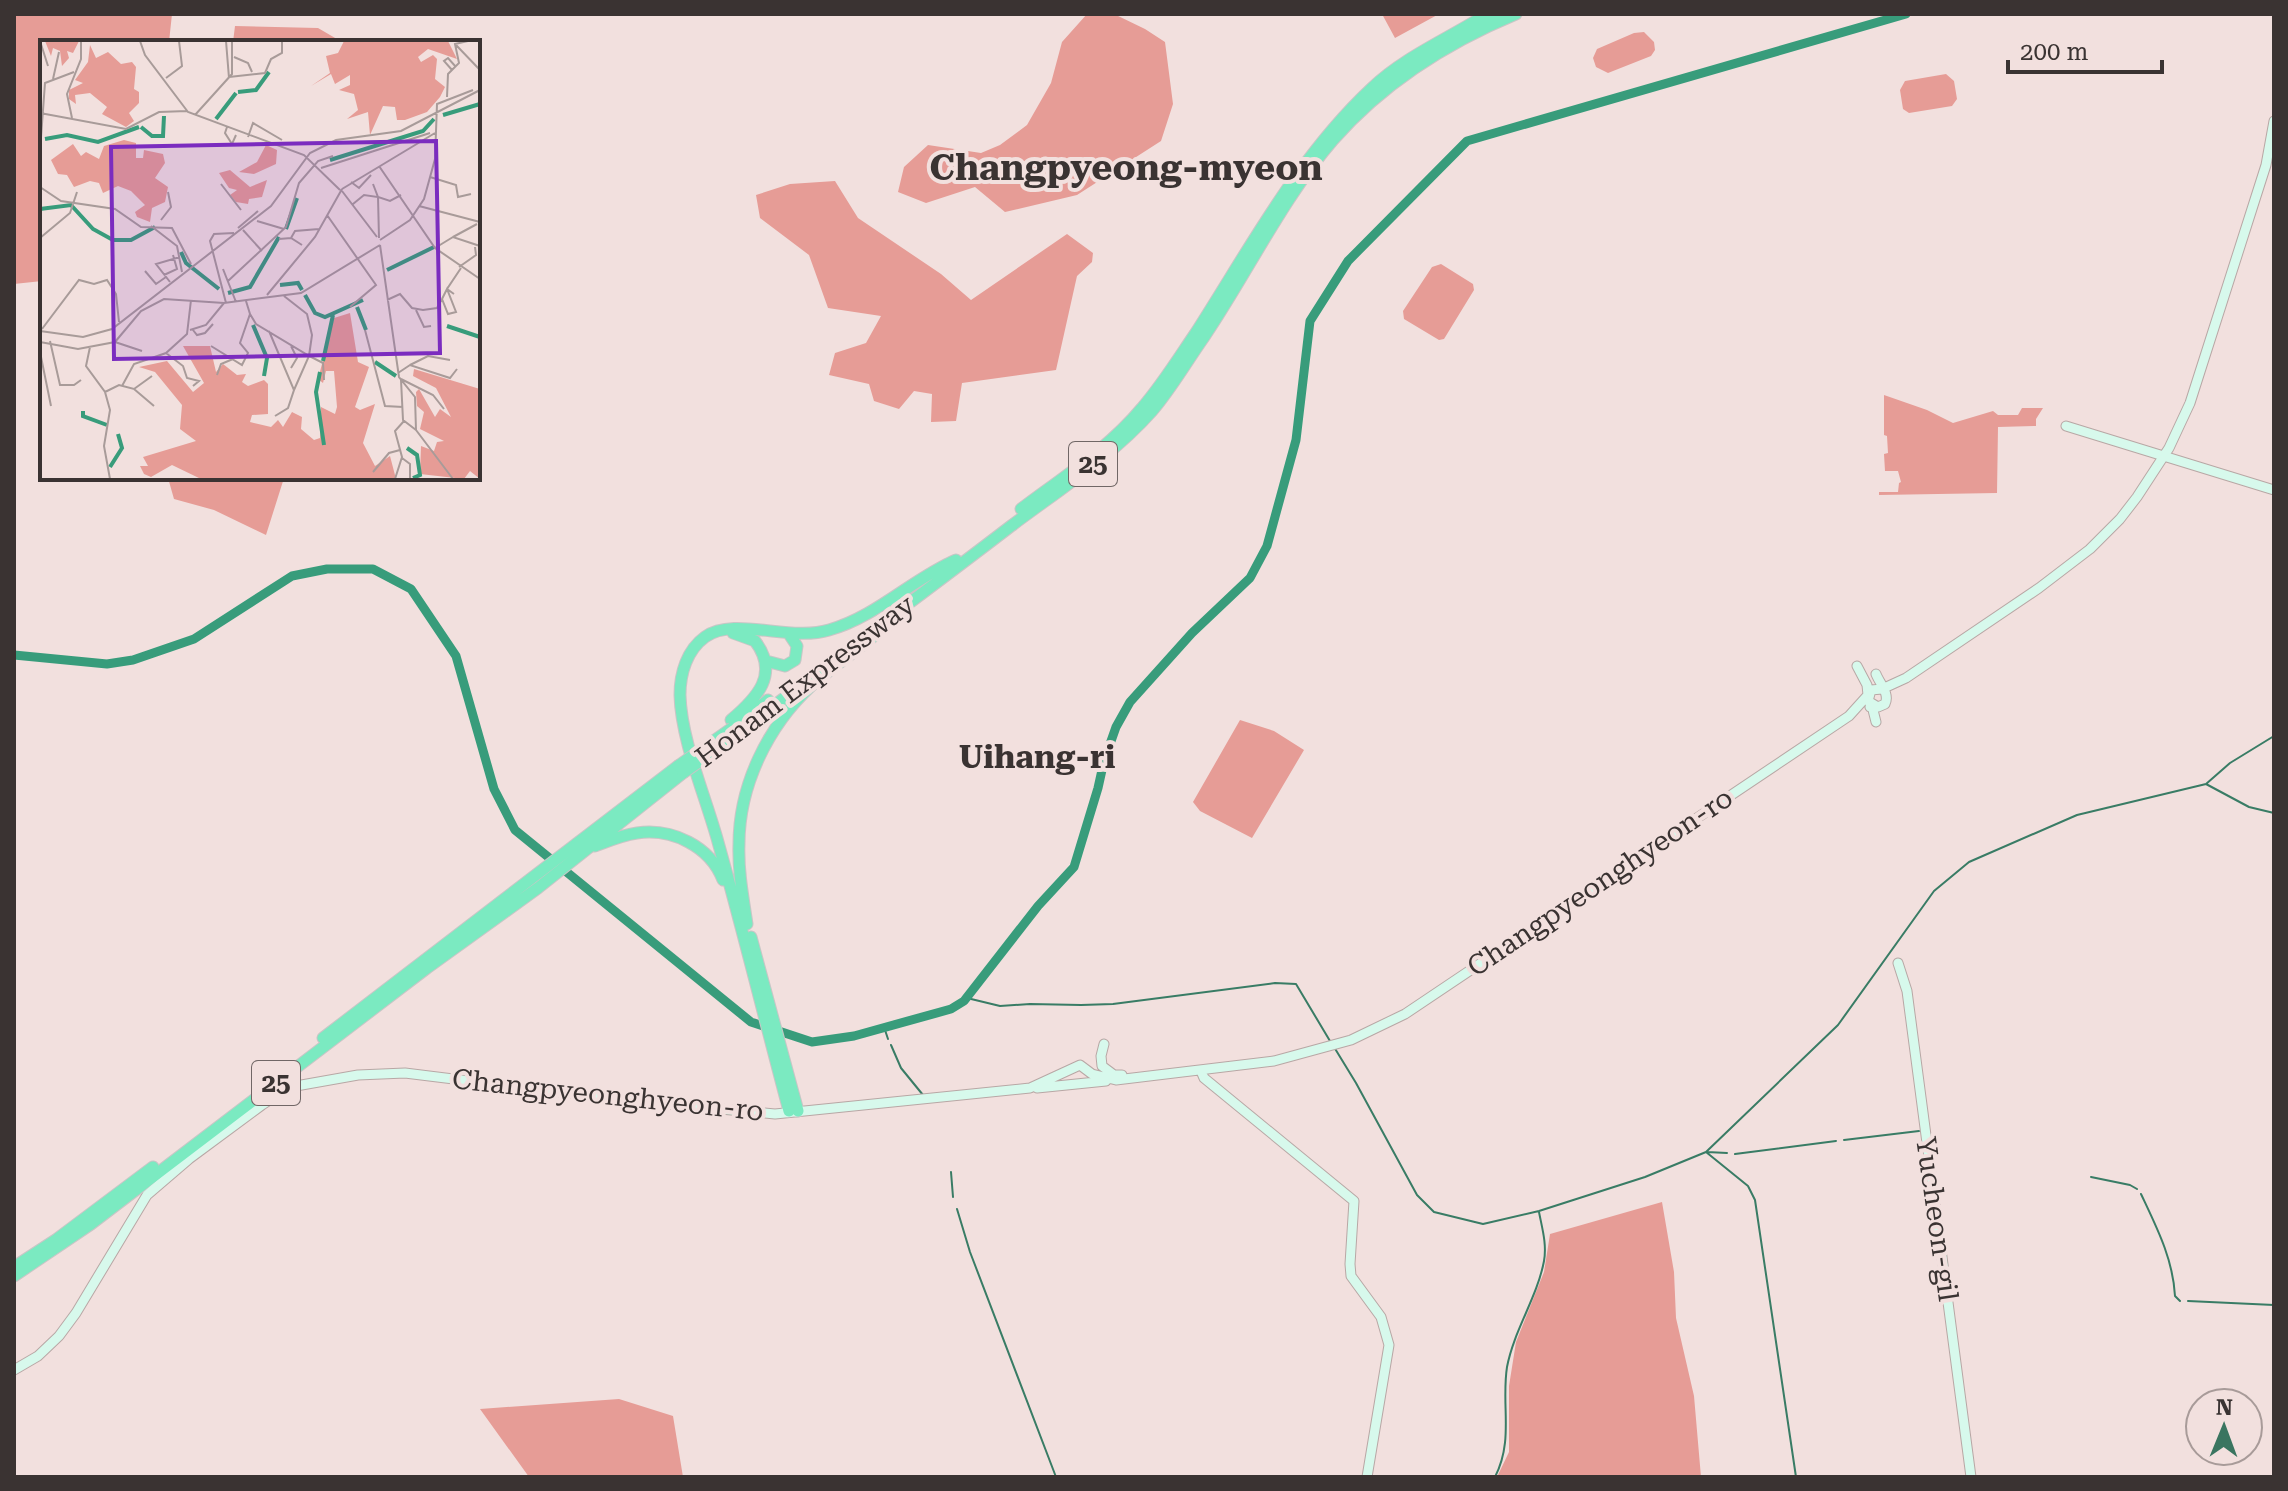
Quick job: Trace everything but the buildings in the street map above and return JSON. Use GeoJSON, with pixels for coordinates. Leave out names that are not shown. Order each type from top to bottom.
{"type":"FeatureCollection","features":[{"type":"Feature","properties":{"kind":"highway","name":"Honam Expressway"},"geometry":{"type":"LineString","coordinates":[[1403,69],[1479,19],[1493,14]]}},
{"type":"Feature","properties":{"kind":"highway","name":"Honam Expressway"},"geometry":{"type":"LineString","coordinates":[[732,729],[1097,461],[1153,410],[1219,314],[1291,197],[1372,87],[1480,29],[1516,14]]}},
{"type":"Feature","properties":{"kind":"highway","name":"Honam Expressway"},"geometry":{"type":"LineString","coordinates":[[14,1276],[91,1224],[427,968],[843,641],[956,560],[1118,433],[1142,408],[1180,356],[1278,202],[1322,141],[1358,108]]}},
{"type":"Feature","properties":{"kind":"highway"},"geometry":{"type":"LineString","coordinates":[[794,1111],[785,1057],[767,992],[686,732],[680,694],[682,675],[692,649],[715,630],[733,627],[789,634],[821,632],[870,612],[930,571],[956,560]]}},
{"type":"Feature","properties":{"kind":"highway"},"geometry":{"type":"LineString","coordinates":[[744,925],[738,845],[746,794],[754,769],[785,714],[825,674],[874,637],[895,612]]}},
{"type":"Feature","properties":{"kind":"highway"},"geometry":{"type":"LineString","coordinates":[[732,729],[761,689],[766,661],[755,641],[732,633],[719,635],[698,651],[692,664],[687,701],[693,736],[714,801],[744,925],[754,981],[773,1051],[794,1111]]}},
{"type":"Feature","properties":{"kind":"highway"},"geometry":{"type":"LineString","coordinates":[[766,661],[785,666],[795,660],[797,646],[789,634]]}},
{"type":"Feature","properties":{"kind":"highway"},"geometry":{"type":"LineString","coordinates":[[580,847],[636,833],[659,832],[689,842],[712,860],[744,925]]}},
{"type":"Feature","properties":{"kind":"highway","name":"Honam Expressway"},"geometry":{"type":"LineString","coordinates":[[14,1267],[94,1212],[534,885]]}},
{"type":"Feature","properties":{"kind":"main road"},"geometry":{"type":"LineString","coordinates":[[1849,716],[1867,713],[1876,722],[1876,674],[1887,680],[1903,679],[2039,588],[2090,549],[2120,519],[2164,456],[2194,391],[2266,165],[2274,121]]}},
{"type":"Feature","properties":{"kind":"main road"},"geometry":{"type":"LineString","coordinates":[[2066,426],[2274,490]]}},
{"type":"Feature","properties":{"kind":"main road"},"geometry":{"type":"LineString","coordinates":[[1849,716],[1862,694],[1857,666],[1878,696]]}},
{"type":"Feature","properties":{"kind":"main road","name":"Changpyeonghyeon-ro"},"geometry":{"type":"LineString","coordinates":[[14,1370],[38,1356],[59,1336],[147,1195],[189,1159],[262,1105],[296,1086],[358,1075],[405,1073],[671,1106],[775,1114],[1030,1088],[1080,1065],[1092,1074],[1116,1080],[1274,1061],[1317,1051],[1347,1041],[1405,1014],[1903,679]]}},
{"type":"Feature","properties":{"kind":"main road","name":"Yucheon-gil"},"geometry":{"type":"LineString","coordinates":[[1898,963],[1907,991],[1971,1477]]}},
{"type":"Feature","properties":{"kind":"main road"},"geometry":{"type":"LineString","coordinates":[[1104,1044],[1102,1066],[1114,1075],[1143,1073],[1157,1076]]}},
{"type":"Feature","properties":{"kind":"main road"},"geometry":{"type":"LineString","coordinates":[[1201,1071],[1204,1078],[1354,1201],[1351,1276],[1381,1317],[1389,1345],[1367,1477]]}},
{"type":"Feature","properties":{"kind":"main road"},"geometry":{"type":"LineString","coordinates":[[1030,1088],[1116,1080]]}},
{"type":"Feature","properties":{"kind":"shaded area"},"geometry":{"type":"Polygon","coordinates":[[[14,14],[172,14],[169,40],[40,40],[40,281],[14,284],[14,14]]]}},
{"type":"Feature","properties":{"kind":"shaded area"},"geometry":{"type":"Polygon","coordinates":[[[1087,14],[1114,14],[1165,42],[1173,104],[1161,141],[1077,195],[1005,212],[975,187],[926,203],[898,192],[904,167],[928,145],[981,153],[1000,145],[1027,125],[1051,83],[1062,42],[1087,14]]]}},
{"type":"Feature","properties":{"kind":"shaded area"},"geometry":{"type":"Polygon","coordinates":[[[1382,14],[1439,14],[1395,38],[1382,14]]]}},
{"type":"Feature","properties":{"kind":"shaded area"},"geometry":{"type":"Polygon","coordinates":[[[235,26],[318,28],[339,40],[233,40],[235,26]]]}},
{"type":"Feature","properties":{"kind":"shaded area"},"geometry":{"type":"Polygon","coordinates":[[[1644,32],[1654,42],[1655,50],[1651,56],[1608,73],[1596,67],[1593,58],[1597,49],[1634,33],[1644,32]]]}},
{"type":"Feature","properties":{"kind":"shaded area"},"geometry":{"type":"Polygon","coordinates":[[[1946,74],[1954,81],[1957,99],[1952,106],[1909,113],[1903,109],[1900,90],[1905,81],[1946,74]]]}},
{"type":"Feature","properties":{"kind":"shaded area"},"geometry":{"type":"Polygon","coordinates":[[[835,181],[858,218],[941,274],[971,300],[1067,234],[1093,253],[1092,262],[1077,276],[1056,370],[962,383],[956,421],[931,422],[932,394],[914,391],[899,409],[874,401],[869,384],[829,375],[835,353],[866,343],[881,316],[828,308],[809,255],[760,218],[756,195],[790,184],[835,181]]]}},
{"type":"Feature","properties":{"kind":"shaded area"},"geometry":{"type":"Polygon","coordinates":[[[1441,264],[1473,284],[1474,290],[1444,339],[1439,340],[1404,319],[1403,311],[1432,267],[1441,264]]]}},
{"type":"Feature","properties":{"kind":"shaded area"},"geometry":{"type":"Polygon","coordinates":[[[1884,395],[1953,423],[1993,411],[1998,415],[2018,415],[2022,408],[2043,408],[2036,419],[2036,426],[1998,427],[1997,493],[1879,495],[1879,492],[1898,492],[1901,482],[1898,471],[1885,471],[1884,454],[1888,453],[1887,436],[1884,435],[1884,395]]]}},
{"type":"Feature","properties":{"kind":"shaded area"},"geometry":{"type":"Polygon","coordinates":[[[169,480],[283,480],[266,535],[214,510],[174,499],[169,480]]]}},
{"type":"Feature","properties":{"kind":"shaded area"},"geometry":{"type":"Polygon","coordinates":[[[1240,720],[1274,731],[1304,750],[1252,838],[1200,811],[1193,802],[1240,720]]]}},
{"type":"Feature","properties":{"kind":"shaded area"},"geometry":{"type":"Polygon","coordinates":[[[1662,1202],[1674,1272],[1676,1318],[1694,1396],[1701,1477],[1497,1477],[1509,1452],[1509,1386],[1516,1342],[1544,1272],[1550,1234],[1662,1202]]]}},
{"type":"Feature","properties":{"kind":"shaded area"},"geometry":{"type":"Polygon","coordinates":[[[619,1399],[673,1416],[683,1477],[529,1477],[480,1409],[619,1399]]]}},
{"type":"Feature","properties":{"kind":"waterway"},"geometry":{"type":"LineString","coordinates":[[14,655],[107,664],[133,660],[194,639],[292,576],[327,569],[373,569],[411,589],[456,656],[494,789],[515,830],[751,1022],[812,1042],[854,1036],[951,1009],[964,1001],[1038,906],[1074,867],[1104,761],[1116,727],[1130,702],[1192,633],[1250,578],[1267,546],[1296,440],[1310,321],[1348,261],[1467,141],[1906,14]]}},
{"type":"Feature","properties":{"kind":"waterway"},"geometry":{"type":"LineString","coordinates":[[1334,1047],[1417,1195],[1434,1212],[1483,1224],[1539,1211],[1645,1177],[1706,1152],[1838,1025],[1934,891],[1969,862],[2077,815],[2206,784],[2230,763],[2274,736]]}},
{"type":"Feature","properties":{"kind":"waterway"},"geometry":{"type":"LineString","coordinates":[[2206,784],[2249,807],[2274,813]]}},
{"type":"Feature","properties":{"kind":"waterway"},"geometry":{"type":"LineString","coordinates":[[967,998],[1000,1006],[1113,1004],[1275,983],[1296,984],[1330,1041]]}},
{"type":"Feature","properties":{"kind":"waterway"},"geometry":{"type":"LineString","coordinates":[[884,1027],[888,1039]]}},
{"type":"Feature","properties":{"kind":"waterway"},"geometry":{"type":"LineString","coordinates":[[891,1045],[901,1068],[923,1095]]}},
{"type":"Feature","properties":{"kind":"waterway"},"geometry":{"type":"LineString","coordinates":[[1844,1140],[1919,1131]]}},
{"type":"Feature","properties":{"kind":"waterway"},"geometry":{"type":"LineString","coordinates":[[1735,1154],[1836,1141]]}},
{"type":"Feature","properties":{"kind":"waterway"},"geometry":{"type":"LineString","coordinates":[[1706,1152],[1748,1186],[1755,1200],[1796,1477]]}},
{"type":"Feature","properties":{"kind":"waterway"},"geometry":{"type":"LineString","coordinates":[[1707,1152],[1727,1153]]}},
{"type":"Feature","properties":{"kind":"waterway"},"geometry":{"type":"LineString","coordinates":[[951,1172],[953,1197]]}},
{"type":"Feature","properties":{"kind":"waterway"},"geometry":{"type":"LineString","coordinates":[[2091,1177],[2137,1189]]}},
{"type":"Feature","properties":{"kind":"waterway"},"geometry":{"type":"LineString","coordinates":[[2141,1194],[2163,1244],[2175,1296],[2180,1301]]}},
{"type":"Feature","properties":{"kind":"waterway"},"geometry":{"type":"LineString","coordinates":[[957,1209],[970,1252],[1056,1477]]}},
{"type":"Feature","properties":{"kind":"waterway"},"geometry":{"type":"LineString","coordinates":[[1495,1477],[1506,1436],[1507,1367],[1544,1261],[1545,1242],[1539,1212]]}},
{"type":"Feature","properties":{"kind":"waterway"},"geometry":{"type":"LineString","coordinates":[[2188,1301],[2274,1305]]}},
{"type":"Feature","properties":{"kind":"district","name":"Changpyeong-myeon"},"geometry":{"type":"Point","coordinates":[1126,168]}},
{"type":"Feature","properties":{"kind":"district","name":"Uihang-ri"},"geometry":{"type":"Point","coordinates":[1037,757]}}]}
